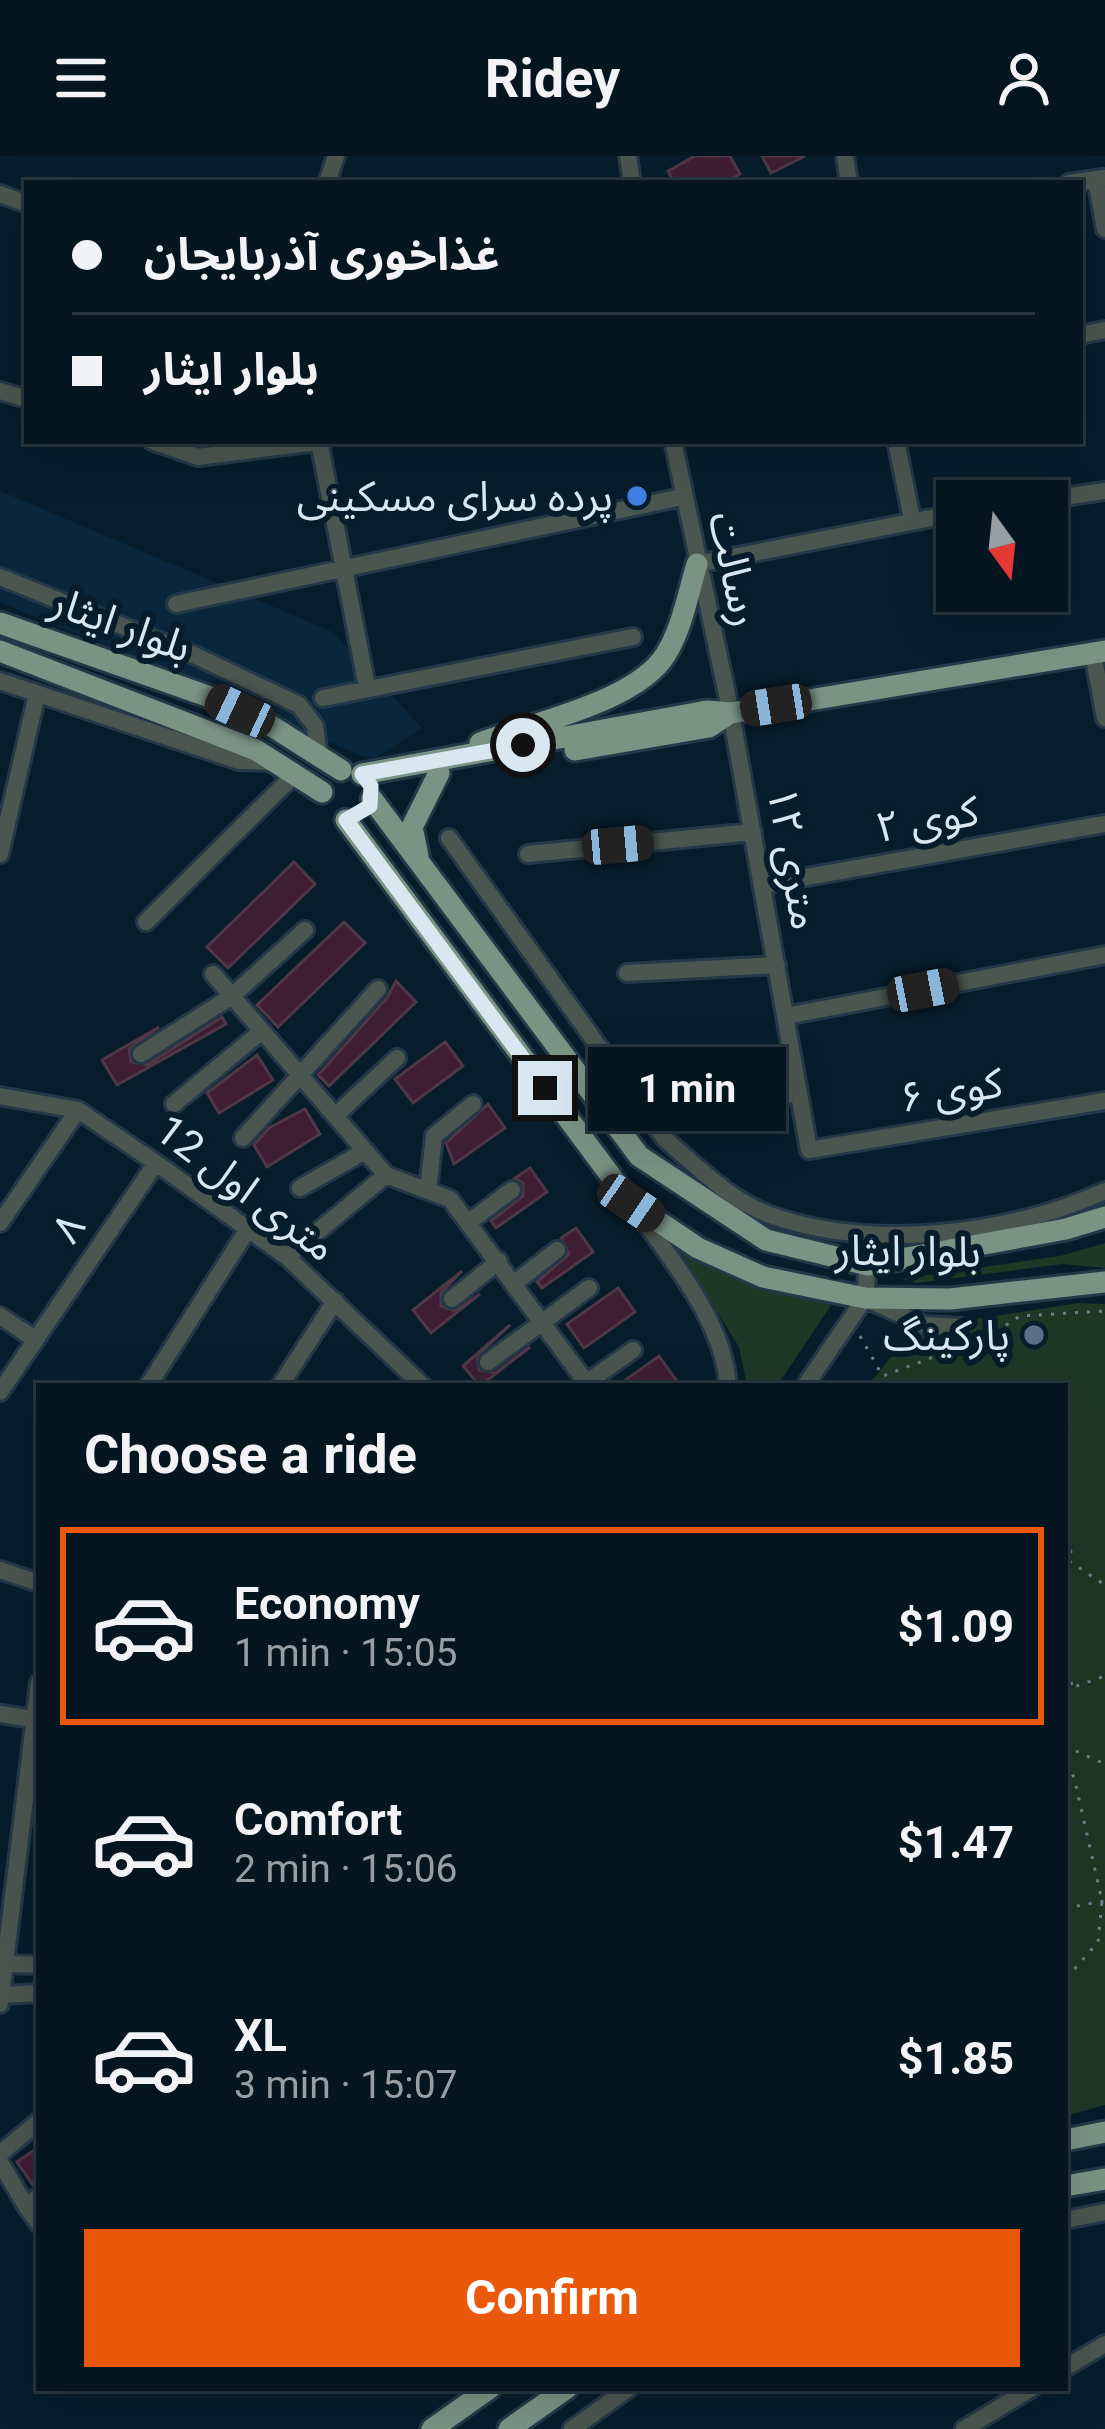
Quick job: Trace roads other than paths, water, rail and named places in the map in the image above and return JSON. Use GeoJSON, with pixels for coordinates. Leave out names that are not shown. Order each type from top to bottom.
{"type":"FeatureCollection","features":[{"type":"Feature","properties":{"kind":"main road"},"geometry":{"type":"LineString","coordinates":[[419,863],[412,827],[435,767],[617,695],[647,677],[676,632],[697,564]]}},
{"type":"Feature","properties":{"kind":"main road","name":"بلوار ایثار"},"geometry":{"type":"LineString","coordinates":[[0,622],[210,697],[269,725],[362,782],[639,1156],[766,1240],[868,1265],[1066,1229],[1105,1216]]}},
{"type":"Feature","properties":{"kind":"main road","name":"بلوار ایثار"},"geometry":{"type":"LineString","coordinates":[[0,651],[114,692],[286,768],[322,792]]}},
{"type":"Feature","properties":{"kind":"main road"},"geometry":{"type":"LineString","coordinates":[[362,782],[365,812],[346,820],[331,814],[322,792],[326,780],[362,782],[710,727],[730,712],[1099,652]]}},
{"type":"Feature","properties":{"kind":"main road","name":"بلوار ایثار"},"geometry":{"type":"LineString","coordinates":[[346,820],[631,1203],[698,1248],[763,1277],[865,1298],[950,1299],[1078,1281],[1105,1282]]}},
{"type":"Feature","properties":{"kind":"main road"},"geometry":{"type":"LineString","coordinates":[[1068,2139],[1105,2132]]}},
{"type":"Feature","properties":{"kind":"main road"},"geometry":{"type":"LineString","coordinates":[[1068,2185],[1105,2179]]}},
{"type":"Feature","properties":{"kind":"main road"},"geometry":{"type":"LineString","coordinates":[[432,2429],[486,2391]]}},
{"type":"Feature","properties":{"kind":"main road"},"geometry":{"type":"LineString","coordinates":[[509,2429],[563,2391]]}},
{"type":"Feature","properties":{"kind":"street"},"geometry":{"type":"LineString","coordinates":[[1100,178],[1105,230]]}},
{"type":"Feature","properties":{"kind":"street"},"geometry":{"type":"LineString","coordinates":[[170,444],[201,449],[276,444]]}},
{"type":"Feature","properties":{"kind":"street"},"geometry":{"type":"LineString","coordinates":[[322,444],[368,687]]}},
{"type":"Feature","properties":{"kind":"street","name":"رسالت"},"geometry":{"type":"LineString","coordinates":[[673,444],[730,712]]}},
{"type":"Feature","properties":{"kind":"street"},"geometry":{"type":"LineString","coordinates":[[897,444],[912,519]]}},
{"type":"Feature","properties":{"kind":"street"},"geometry":{"type":"LineString","coordinates":[[1068,497],[1105,491]]}},
{"type":"Feature","properties":{"kind":"street"},"geometry":{"type":"LineString","coordinates":[[176,604],[682,497]]}},
{"type":"Feature","properties":{"kind":"street"},"geometry":{"type":"LineString","coordinates":[[697,564],[936,516]]}},
{"type":"Feature","properties":{"kind":"street"},"geometry":{"type":"LineString","coordinates":[[0,577],[192,654],[299,705],[315,726],[319,757]]}},
{"type":"Feature","properties":{"kind":"street"},"geometry":{"type":"LineString","coordinates":[[323,698],[633,638]]}},
{"type":"Feature","properties":{"kind":"street"},"geometry":{"type":"LineString","coordinates":[[1099,652],[1105,718]]}},
{"type":"Feature","properties":{"kind":"street"},"geometry":{"type":"LineString","coordinates":[[0,681],[239,761],[286,768]]}},
{"type":"Feature","properties":{"kind":"street"},"geometry":{"type":"LineString","coordinates":[[0,854],[37,694]]}},
{"type":"Feature","properties":{"kind":"street","name":"۱۲ متری"},"geometry":{"type":"LineString","coordinates":[[730,712],[808,1150]]}},
{"type":"Feature","properties":{"kind":"street"},"geometry":{"type":"LineString","coordinates":[[146,922],[286,768]]}},
{"type":"Feature","properties":{"kind":"street","name":"کوی ۲"},"geometry":{"type":"LineString","coordinates":[[762,885],[1104,824]]}},
{"type":"Feature","properties":{"kind":"street"},"geometry":{"type":"LineString","coordinates":[[528,854],[753,832]]}},
{"type":"Feature","properties":{"kind":"street"},"geometry":{"type":"LineString","coordinates":[[448,838],[665,1139],[708,1176],[767,1214],[849,1234],[908,1233],[991,1223],[1080,1202],[1105,1191]]}},
{"type":"Feature","properties":{"kind":"street"},"geometry":{"type":"LineString","coordinates":[[141,1054],[232,996],[305,930]]}},
{"type":"Feature","properties":{"kind":"street"},"geometry":{"type":"LineString","coordinates":[[786,1016],[1105,955]]}},
{"type":"Feature","properties":{"kind":"street"},"geometry":{"type":"LineString","coordinates":[[627,973],[777,965]]}},
{"type":"Feature","properties":{"kind":"street"},"geometry":{"type":"LineString","coordinates":[[213,974],[386,1175],[449,1199],[516,1282],[585,1383]]}},
{"type":"Feature","properties":{"kind":"street"},"geometry":{"type":"LineString","coordinates":[[243,1138],[378,989]]}},
{"type":"Feature","properties":{"kind":"street"},"geometry":{"type":"LineString","coordinates":[[174,1104],[262,1031]]}},
{"type":"Feature","properties":{"kind":"street"},"geometry":{"type":"LineString","coordinates":[[335,1116],[397,1058]]}},
{"type":"Feature","properties":{"kind":"street"},"geometry":{"type":"LineString","coordinates":[[694,1100],[799,1094]]}},
{"type":"Feature","properties":{"kind":"street","name":"12 متری اول"},"geometry":{"type":"LineString","coordinates":[[0,1096],[78,1110],[156,1163],[287,1257],[412,1381]]}},
{"type":"Feature","properties":{"kind":"street","name":"کوی ۶"},"geometry":{"type":"LineString","coordinates":[[808,1150],[1105,1101]]}},
{"type":"Feature","properties":{"kind":"street"},"geometry":{"type":"LineString","coordinates":[[428,1190],[434,1136],[473,1104]]}},
{"type":"Feature","properties":{"kind":"street"},"geometry":{"type":"LineString","coordinates":[[0,1223],[78,1110]]}},
{"type":"Feature","properties":{"kind":"street"},"geometry":{"type":"LineString","coordinates":[[300,1188],[365,1151]]}},
{"type":"Feature","properties":{"kind":"street","name":"۸"},"geometry":{"type":"LineString","coordinates":[[0,1392],[156,1163]]}},
{"type":"Feature","properties":{"kind":"street"},"geometry":{"type":"LineString","coordinates":[[287,1257],[386,1175]]}},
{"type":"Feature","properties":{"kind":"street"},"geometry":{"type":"LineString","coordinates":[[469,1222],[512,1190]]}},
{"type":"Feature","properties":{"kind":"street"},"geometry":{"type":"LineString","coordinates":[[631,1203],[685,1281],[727,1358],[728,1383]]}},
{"type":"Feature","properties":{"kind":"street"},"geometry":{"type":"LineString","coordinates":[[1066,1229],[1105,1203]]}},
{"type":"Feature","properties":{"kind":"street"},"geometry":{"type":"LineString","coordinates":[[150,1383],[248,1229]]}},
{"type":"Feature","properties":{"kind":"street"},"geometry":{"type":"LineString","coordinates":[[516,1282],[556,1250]]}},
{"type":"Feature","properties":{"kind":"street"},"geometry":{"type":"LineString","coordinates":[[452,1299],[499,1261]]}},
{"type":"Feature","properties":{"kind":"street"},"geometry":{"type":"LineString","coordinates":[[807,1383],[865,1298],[868,1265]]}},
{"type":"Feature","properties":{"kind":"street"},"geometry":{"type":"LineString","coordinates":[[488,1362],[589,1288]]}},
{"type":"Feature","properties":{"kind":"street"},"geometry":{"type":"LineString","coordinates":[[865,1298],[924,1325],[961,1327]]}},
{"type":"Feature","properties":{"kind":"street"},"geometry":{"type":"LineString","coordinates":[[282,1383],[334,1301]]}},
{"type":"Feature","properties":{"kind":"street"},"geometry":{"type":"LineString","coordinates":[[0,1316],[35,1340]]}},
{"type":"Feature","properties":{"kind":"street"},"geometry":{"type":"LineString","coordinates":[[589,1383],[633,1350]]}},
{"type":"Feature","properties":{"kind":"street"},"geometry":{"type":"LineString","coordinates":[[0,1570],[36,1582]]}},
{"type":"Feature","properties":{"kind":"street"},"geometry":{"type":"LineString","coordinates":[[36,1701],[9,1964],[1,2000],[36,1994]]}},
{"type":"Feature","properties":{"kind":"street"},"geometry":{"type":"LineString","coordinates":[[0,1714],[33,1719]]}},
{"type":"Feature","properties":{"kind":"street"},"geometry":{"type":"LineString","coordinates":[[9,1964],[36,1966]]}},
{"type":"Feature","properties":{"kind":"street"},"geometry":{"type":"LineString","coordinates":[[33,2201],[0,2158],[36,2124]]}},
{"type":"Feature","properties":{"kind":"street"},"geometry":{"type":"LineString","coordinates":[[1068,2219],[1105,2212]]}},
{"type":"Feature","properties":{"kind":"street"},"geometry":{"type":"LineString","coordinates":[[1068,2366],[1105,2344]]}},
{"type":"Feature","properties":{"kind":"street"},"geometry":{"type":"LineString","coordinates":[[572,2429],[625,2391]]}},
{"type":"Feature","properties":{"kind":"street"},"geometry":{"type":"LineString","coordinates":[[964,2429],[1027,2391]]}},
{"type":"Feature","properties":{"kind":"place","name":"پرده سرای مسکینی"},"geometry":{"type":"Point","coordinates":[637,496]}},
{"type":"Feature","properties":{"kind":"place","name":"پارکینگ"},"geometry":{"type":"Point","coordinates":[1034,1335]}}]}
